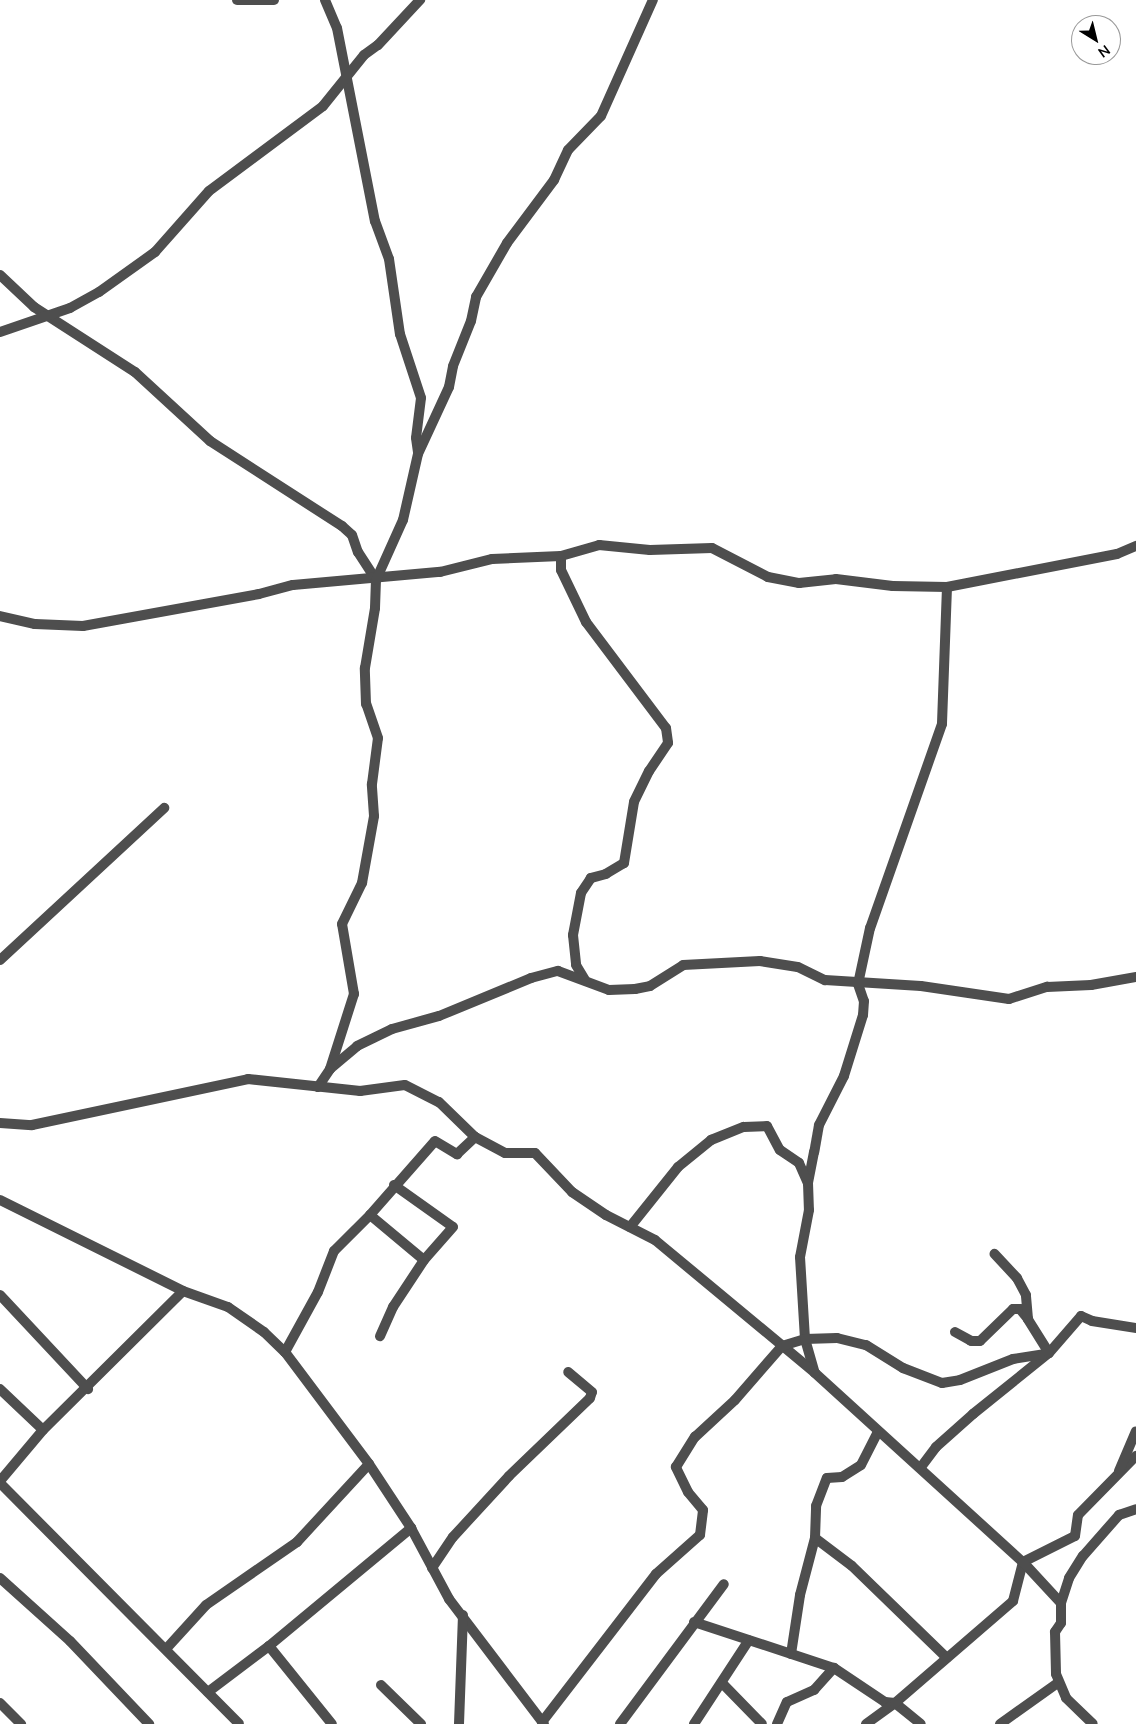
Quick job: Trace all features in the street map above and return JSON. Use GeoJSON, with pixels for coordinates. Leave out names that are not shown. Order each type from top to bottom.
{"type":"FeatureCollection","features":[{"type":"Feature","properties":{"kind":"street"},"geometry":{"type":"LineString","coordinates":[[237,0],[274,0]]}},
{"type":"Feature","properties":{"kind":"street"},"geometry":{"type":"LineString","coordinates":[[325,0],[336,28],[374,221],[389,259],[395,314],[421,398],[416,438],[418,454]]}},
{"type":"Feature","properties":{"kind":"street"},"geometry":{"type":"LineString","coordinates":[[0,332],[49,315],[99,292],[155,252],[209,191],[323,106],[364,55],[378,45],[420,0]]}},
{"type":"Feature","properties":{"kind":"street"},"geometry":{"type":"LineString","coordinates":[[330,1069],[354,994],[342,924],[362,883],[374,816],[372,784],[378,738],[366,704],[365,668],[375,608],[376,580],[403,520],[418,454],[449,387],[476,297],[507,243],[554,180],[568,150],[601,116],[653,0]]}},
{"type":"Feature","properties":{"kind":"street"},"geometry":{"type":"LineString","coordinates":[[0,275],[23,298],[135,372],[210,441],[342,526],[352,535],[358,552],[376,580]]}},
{"type":"Feature","properties":{"kind":"street"},"geometry":{"type":"LineString","coordinates":[[0,616],[35,624],[83,626],[293,585],[376,580],[440,572],[492,560],[561,556],[599,545],[650,550],[712,548],[768,577],[799,583],[836,579],[893,586],[947,587],[1118,554],[1136,546]]}},
{"type":"Feature","properties":{"kind":"street"},"geometry":{"type":"LineString","coordinates":[[561,556],[561,570],[586,622],[666,728],[668,743],[649,771],[634,802],[624,863],[606,874],[591,878],[581,893],[573,935],[576,965],[585,980]]}},
{"type":"Feature","properties":{"kind":"street"},"geometry":{"type":"LineString","coordinates":[[815,1374],[804,1339],[800,1256],[809,1210],[808,1183],[819,1125],[844,1076],[863,1015],[864,1001],[858,984],[870,928],[888,872],[942,724],[947,587]]}},
{"type":"Feature","properties":{"kind":"street"},"geometry":{"type":"LineString","coordinates":[[0,960],[164,808]]}},
{"type":"Feature","properties":{"kind":"street"},"geometry":{"type":"LineString","coordinates":[[318,1087],[330,1069],[357,1046],[392,1029],[439,1016],[532,978],[558,971],[609,990],[635,989],[650,986],[683,965],[760,961],[798,967],[825,980],[858,984],[921,986],[1009,999],[1047,987],[1091,985],[1136,977]]}},
{"type":"Feature","properties":{"kind":"street"},"geometry":{"type":"LineString","coordinates":[[0,1123],[32,1125],[248,1079],[360,1091],[405,1085],[439,1102],[475,1137],[505,1153],[535,1153],[572,1192],[606,1215],[655,1240],[815,1374],[878,1432],[920,1467],[1023,1562],[1062,1603]]}},
{"type":"Feature","properties":{"kind":"street"},"geometry":{"type":"LineString","coordinates":[[630,1227],[678,1167],[712,1140],[744,1127],[767,1126],[780,1150],[799,1163],[808,1183]]}},
{"type":"Feature","properties":{"kind":"street"},"geometry":{"type":"LineString","coordinates":[[285,1352],[318,1292],[334,1251],[370,1215],[394,1185],[435,1141],[457,1154],[475,1137]]}},
{"type":"Feature","properties":{"kind":"street"},"geometry":{"type":"LineString","coordinates":[[380,1336],[393,1308],[424,1260],[453,1227],[394,1185]]}},
{"type":"Feature","properties":{"kind":"street"},"geometry":{"type":"LineString","coordinates":[[0,1200],[183,1291],[228,1307],[264,1332],[285,1352],[369,1464],[411,1528],[432,1568],[463,1616],[543,1723],[656,1574],[700,1535],[703,1510],[688,1492],[676,1467],[695,1438],[735,1400],[782,1346],[804,1339],[837,1338],[866,1345],[903,1368],[942,1383],[960,1380],[1013,1359],[1049,1353]]}},
{"type":"Feature","properties":{"kind":"street"},"geometry":{"type":"LineString","coordinates":[[370,1215],[424,1260]]}},
{"type":"Feature","properties":{"kind":"street"},"geometry":{"type":"LineString","coordinates":[[995,1254],[1022,1286],[1029,1308],[1028,1319]]}},
{"type":"Feature","properties":{"kind":"street"},"geometry":{"type":"LineString","coordinates":[[183,1291],[88,1389],[43,1430],[0,1482],[239,1724]]}},
{"type":"Feature","properties":{"kind":"street"},"geometry":{"type":"LineString","coordinates":[[0,1294],[88,1389]]}},
{"type":"Feature","properties":{"kind":"street"},"geometry":{"type":"LineString","coordinates":[[955,1332],[971,1341],[980,1341],[1013,1308],[1020,1309],[1049,1353]]}},
{"type":"Feature","properties":{"kind":"street"},"geometry":{"type":"LineString","coordinates":[[920,1467],[966,1421],[1049,1353],[1081,1316],[1092,1321],[1136,1328]]}},
{"type":"Feature","properties":{"kind":"street"},"geometry":{"type":"LineString","coordinates":[[432,1568],[453,1536],[509,1476],[590,1398],[592,1392],[568,1372]]}},
{"type":"Feature","properties":{"kind":"street"},"geometry":{"type":"LineString","coordinates":[[0,1389],[43,1430]]}},
{"type":"Feature","properties":{"kind":"street"},"geometry":{"type":"LineString","coordinates":[[791,1654],[800,1595],[815,1538],[816,1506],[827,1478],[842,1476],[861,1465],[878,1432]]}},
{"type":"Feature","properties":{"kind":"street"},"geometry":{"type":"LineString","coordinates":[[1118,1474],[1136,1432]]}},
{"type":"Feature","properties":{"kind":"street"},"geometry":{"type":"LineString","coordinates":[[866,1724],[896,1703],[1013,1601],[1023,1562],[1075,1536],[1078,1515],[1136,1456]]}},
{"type":"Feature","properties":{"kind":"street"},"geometry":{"type":"LineString","coordinates":[[166,1649],[206,1605],[297,1542],[369,1464]]}},
{"type":"Feature","properties":{"kind":"street"},"geometry":{"type":"LineString","coordinates":[[1093,1724],[1066,1698],[1059,1682],[1056,1674],[1055,1632],[1061,1623],[1062,1603],[1069,1578],[1083,1556],[1120,1515],[1136,1509]]}},
{"type":"Feature","properties":{"kind":"street"},"geometry":{"type":"LineString","coordinates":[[208,1692],[269,1646],[411,1528]]}},
{"type":"Feature","properties":{"kind":"street"},"geometry":{"type":"LineString","coordinates":[[815,1538],[852,1566],[947,1658]]}},
{"type":"Feature","properties":{"kind":"street"},"geometry":{"type":"LineString","coordinates":[[0,1578],[70,1641],[148,1724]]}},
{"type":"Feature","properties":{"kind":"street"},"geometry":{"type":"LineString","coordinates":[[620,1724],[724,1584]]}},
{"type":"Feature","properties":{"kind":"street"},"geometry":{"type":"LineString","coordinates":[[459,1724],[463,1616]]}},
{"type":"Feature","properties":{"kind":"street"},"geometry":{"type":"LineString","coordinates":[[694,1622],[834,1668],[885,1702],[896,1703],[921,1724]]}},
{"type":"Feature","properties":{"kind":"street"},"geometry":{"type":"LineString","coordinates":[[694,1724],[749,1640]]}},
{"type":"Feature","properties":{"kind":"street"},"geometry":{"type":"LineString","coordinates":[[269,1646],[332,1724]]}},
{"type":"Feature","properties":{"kind":"street"},"geometry":{"type":"LineString","coordinates":[[777,1724],[788,1702],[814,1690],[834,1668]]}},
{"type":"Feature","properties":{"kind":"street"},"geometry":{"type":"LineString","coordinates":[[1000,1724],[1059,1682]]}},
{"type":"Feature","properties":{"kind":"street"},"geometry":{"type":"LineString","coordinates":[[722,1683],[762,1724]]}},
{"type":"Feature","properties":{"kind":"street"},"geometry":{"type":"LineString","coordinates":[[381,1685],[421,1724]]}},
{"type":"Feature","properties":{"kind":"street"},"geometry":{"type":"LineString","coordinates":[[0,1703],[21,1724]]}}]}
